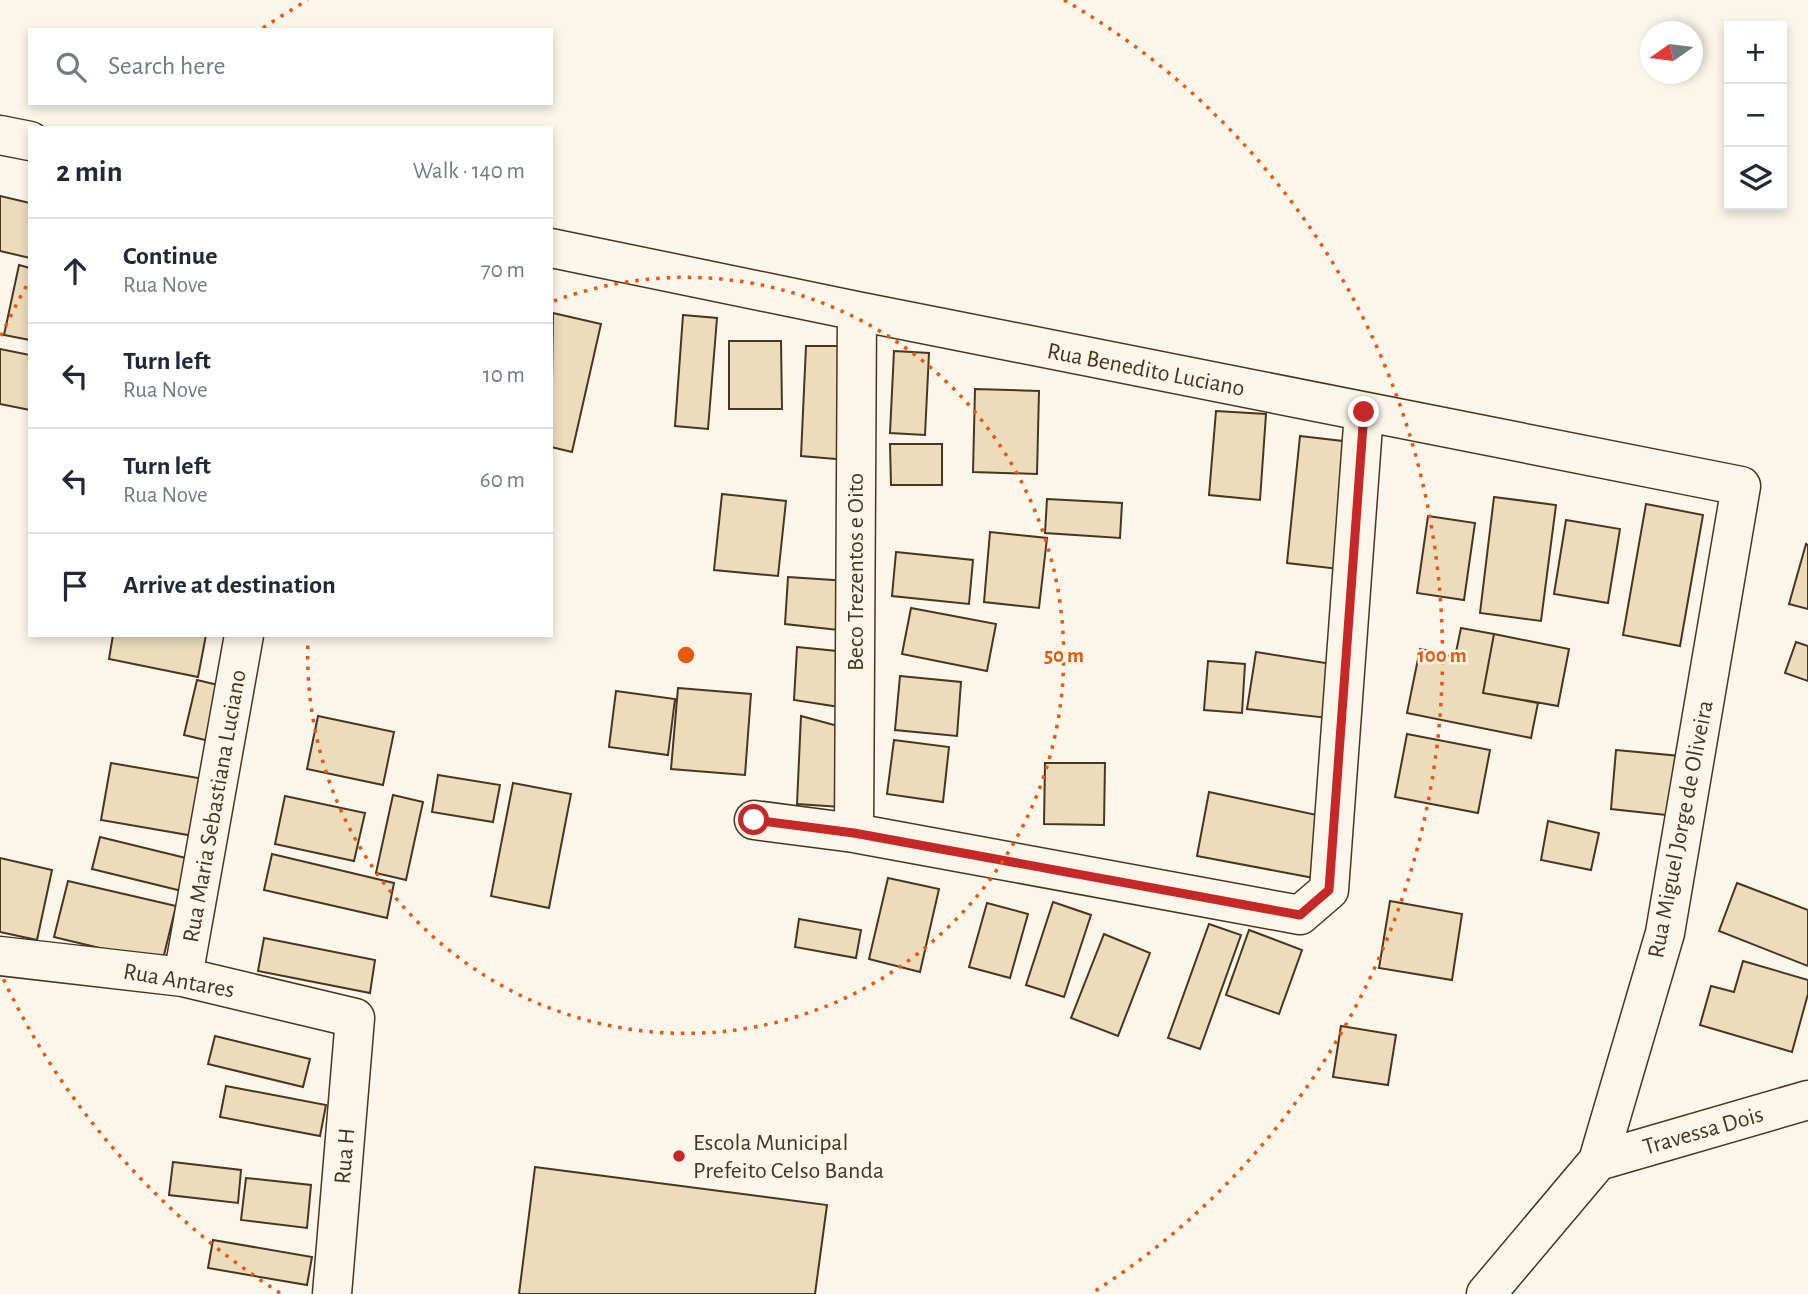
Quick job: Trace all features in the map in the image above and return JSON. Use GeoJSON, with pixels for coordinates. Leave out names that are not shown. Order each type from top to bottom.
{"type":"FeatureCollection","features":[{"type":"Feature","properties":{"kind":"street"},"geometry":{"type":"LineString","coordinates":[[0,135],[28,141]]}},
{"type":"Feature","properties":{"kind":"street","name":"Rua Benedito Luciano"},"geometry":{"type":"LineString","coordinates":[[553,248],[857,312],[1741,486]]}},
{"type":"Feature","properties":{"kind":"street","name":"Beco Trezentos e Oito"},"geometry":{"type":"LineString","coordinates":[[854,833],[857,312]]}},
{"type":"Feature","properties":{"kind":"street"},"geometry":{"type":"LineString","coordinates":[[754,820],[854,833],[1300,915],[1329,890],[1364,412]]}},
{"type":"Feature","properties":{"kind":"street","name":"Rua Miguel Jorge de Oliveira"},"geometry":{"type":"LineString","coordinates":[[1486,1294],[1598,1161],[1665,933],[1741,486]]}},
{"type":"Feature","properties":{"kind":"street","name":"Rua Maria Sebastiana Luciano"},"geometry":{"type":"LineString","coordinates":[[183,977],[244,637]]}},
{"type":"Feature","properties":{"kind":"street","name":"Rua Antares"},"geometry":{"type":"LineString","coordinates":[[0,956],[183,977],[355,1018]]}},
{"type":"Feature","properties":{"kind":"street","name":"Rua H"},"geometry":{"type":"LineString","coordinates":[[332,1294],[355,1018]]}},
{"type":"Feature","properties":{"kind":"street","name":"Travessa Dois"},"geometry":{"type":"LineString","coordinates":[[1598,1161],[1808,1100]]}},
{"type":"Feature","properties":{"kind":"building"},"geometry":{"type":"Polygon","coordinates":[[[0,196],[28,203],[28,258],[0,251],[0,196]]]}},
{"type":"Feature","properties":{"kind":"building"},"geometry":{"type":"Polygon","coordinates":[[[19,265],[28,267],[28,340],[4,335],[19,265]]]}},
{"type":"Feature","properties":{"kind":"building"},"geometry":{"type":"Polygon","coordinates":[[[553,313],[601,324],[572,452],[553,447],[553,313]]]}},
{"type":"Feature","properties":{"kind":"building"},"geometry":{"type":"Polygon","coordinates":[[[683,315],[717,318],[708,429],[675,426],[683,315]]]}},
{"type":"Feature","properties":{"kind":"building"},"geometry":{"type":"Polygon","coordinates":[[[729,341],[781,341],[782,409],[729,409],[729,341]]]}},
{"type":"Feature","properties":{"kind":"building"},"geometry":{"type":"Polygon","coordinates":[[[806,346],[849,346],[847,460],[801,456],[806,346]]]}},
{"type":"Feature","properties":{"kind":"building"},"geometry":{"type":"Polygon","coordinates":[[[0,349],[28,355],[28,410],[0,404],[0,349]]]}},
{"type":"Feature","properties":{"kind":"building"},"geometry":{"type":"Polygon","coordinates":[[[894,351],[929,353],[925,435],[890,433],[894,351]]]}},
{"type":"Feature","properties":{"kind":"building"},"geometry":{"type":"Polygon","coordinates":[[[975,389],[1039,391],[1037,474],[973,472],[975,389]]]}},
{"type":"Feature","properties":{"kind":"building"},"geometry":{"type":"Polygon","coordinates":[[[1216,411],[1266,414],[1260,500],[1209,495],[1216,411]]]}},
{"type":"Feature","properties":{"kind":"building"},"geometry":{"type":"Polygon","coordinates":[[[1300,436],[1351,442],[1339,569],[1287,563],[1300,436]]]}},
{"type":"Feature","properties":{"kind":"building"},"geometry":{"type":"Polygon","coordinates":[[[890,444],[942,444],[942,485],[891,485],[890,444]]]}},
{"type":"Feature","properties":{"kind":"building"},"geometry":{"type":"Polygon","coordinates":[[[722,494],[786,501],[778,576],[714,570],[722,494]]]}},
{"type":"Feature","properties":{"kind":"building"},"geometry":{"type":"Polygon","coordinates":[[[1494,497],[1556,505],[1541,621],[1480,613],[1494,497]]]}},
{"type":"Feature","properties":{"kind":"building"},"geometry":{"type":"Polygon","coordinates":[[[1047,499],[1122,503],[1120,538],[1045,533],[1047,499]]]}},
{"type":"Feature","properties":{"kind":"building"},"geometry":{"type":"Polygon","coordinates":[[[1646,504],[1703,515],[1680,646],[1623,635],[1646,504]]]}},
{"type":"Feature","properties":{"kind":"building"},"geometry":{"type":"Polygon","coordinates":[[[1428,516],[1475,523],[1464,600],[1417,593],[1428,516]]]}},
{"type":"Feature","properties":{"kind":"building"},"geometry":{"type":"Polygon","coordinates":[[[1566,520],[1620,529],[1608,603],[1554,594],[1566,520]]]}},
{"type":"Feature","properties":{"kind":"building"},"geometry":{"type":"Polygon","coordinates":[[[990,532],[1047,538],[1039,608],[984,602],[990,532]]]}},
{"type":"Feature","properties":{"kind":"building"},"geometry":{"type":"Polygon","coordinates":[[[1806,544],[1808,545],[1808,609],[1789,604],[1806,544]]]}},
{"type":"Feature","properties":{"kind":"building"},"geometry":{"type":"Polygon","coordinates":[[[896,552],[973,560],[969,604],[892,596],[896,552]]]}},
{"type":"Feature","properties":{"kind":"building"},"geometry":{"type":"Polygon","coordinates":[[[788,577],[848,581],[847,631],[785,624],[788,577]]]}},
{"type":"Feature","properties":{"kind":"building"},"geometry":{"type":"Polygon","coordinates":[[[911,608],[996,624],[987,671],[902,654],[911,608]]]}},
{"type":"Feature","properties":{"kind":"building"},"geometry":{"type":"Polygon","coordinates":[[[1461,628],[1494,634],[1483,693],[1538,703],[1531,738],[1407,713],[1420,649],[1455,657],[1461,628]]]}},
{"type":"Feature","properties":{"kind":"building"},"geometry":{"type":"Polygon","coordinates":[[[1494,634],[1569,649],[1558,706],[1483,693],[1494,634]]]}},
{"type":"Feature","properties":{"kind":"building"},"geometry":{"type":"Polygon","coordinates":[[[113,637],[206,637],[198,677],[109,659],[113,637]]]}},
{"type":"Feature","properties":{"kind":"building"},"geometry":{"type":"Polygon","coordinates":[[[1796,642],[1808,646],[1808,681],[1785,673],[1796,642]]]}},
{"type":"Feature","properties":{"kind":"building"},"geometry":{"type":"Polygon","coordinates":[[[797,647],[847,652],[846,708],[794,700],[797,647]]]}},
{"type":"Feature","properties":{"kind":"building"},"geometry":{"type":"Polygon","coordinates":[[[1256,652],[1332,664],[1328,718],[1247,709],[1256,652]]]}},
{"type":"Feature","properties":{"kind":"building"},"geometry":{"type":"Polygon","coordinates":[[[1208,661],[1245,664],[1242,713],[1204,710],[1208,661]]]}},
{"type":"Feature","properties":{"kind":"building"},"geometry":{"type":"Polygon","coordinates":[[[900,676],[961,682],[957,736],[895,730],[900,676]]]}},
{"type":"Feature","properties":{"kind":"building"},"geometry":{"type":"Polygon","coordinates":[[[197,680],[235,689],[222,744],[184,735],[197,680]]]}},
{"type":"Feature","properties":{"kind":"building"},"geometry":{"type":"Polygon","coordinates":[[[678,688],[751,694],[745,775],[671,769],[678,688]]]}},
{"type":"Feature","properties":{"kind":"building"},"geometry":{"type":"Polygon","coordinates":[[[616,691],[675,699],[668,755],[609,747],[616,691]]]}},
{"type":"Feature","properties":{"kind":"building"},"geometry":{"type":"Polygon","coordinates":[[[318,716],[394,732],[383,785],[307,769],[318,716]]]}},
{"type":"Feature","properties":{"kind":"building"},"geometry":{"type":"Polygon","coordinates":[[[801,716],[838,726],[841,807],[797,804],[801,716]]]}},
{"type":"Feature","properties":{"kind":"building"},"geometry":{"type":"Polygon","coordinates":[[[1407,734],[1490,750],[1478,813],[1395,797],[1407,734]]]}},
{"type":"Feature","properties":{"kind":"building"},"geometry":{"type":"Polygon","coordinates":[[[894,740],[949,747],[943,802],[887,794],[894,740]]]}},
{"type":"Feature","properties":{"kind":"building"},"geometry":{"type":"Polygon","coordinates":[[[1616,750],[1680,756],[1675,816],[1611,809],[1616,750]]]}},
{"type":"Feature","properties":{"kind":"building"},"geometry":{"type":"Polygon","coordinates":[[[111,763],[204,779],[194,836],[101,820],[111,763]]]}},
{"type":"Feature","properties":{"kind":"building"},"geometry":{"type":"Polygon","coordinates":[[[1045,763],[1105,763],[1104,825],[1044,824],[1045,763]]]}},
{"type":"Feature","properties":{"kind":"building"},"geometry":{"type":"Polygon","coordinates":[[[438,775],[500,785],[493,822],[432,812],[438,775]]]}},
{"type":"Feature","properties":{"kind":"building"},"geometry":{"type":"Polygon","coordinates":[[[513,783],[571,794],[549,908],[491,896],[513,783]]]}},
{"type":"Feature","properties":{"kind":"building"},"geometry":{"type":"Polygon","coordinates":[[[1209,792],[1326,817],[1319,879],[1197,856],[1209,792]]]}},
{"type":"Feature","properties":{"kind":"building"},"geometry":{"type":"Polygon","coordinates":[[[393,795],[423,802],[406,880],[376,873],[393,795]]]}},
{"type":"Feature","properties":{"kind":"building"},"geometry":{"type":"Polygon","coordinates":[[[285,796],[365,813],[354,861],[275,844],[285,796]]]}},
{"type":"Feature","properties":{"kind":"building"},"geometry":{"type":"Polygon","coordinates":[[[1548,821],[1599,833],[1591,870],[1541,860],[1548,821]]]}},
{"type":"Feature","properties":{"kind":"building"},"geometry":{"type":"Polygon","coordinates":[[[100,837],[194,860],[186,892],[92,869],[100,837]]]}},
{"type":"Feature","properties":{"kind":"building"},"geometry":{"type":"Polygon","coordinates":[[[272,854],[394,883],[387,918],[264,890],[272,854]]]}},
{"type":"Feature","properties":{"kind":"building"},"geometry":{"type":"Polygon","coordinates":[[[0,858],[52,870],[37,940],[0,932],[0,858]]]}},
{"type":"Feature","properties":{"kind":"building"},"geometry":{"type":"Polygon","coordinates":[[[888,878],[939,889],[920,972],[869,959],[888,878]]]}},
{"type":"Feature","properties":{"kind":"building"},"geometry":{"type":"Polygon","coordinates":[[[68,881],[176,906],[162,963],[54,937],[68,881]]]}},
{"type":"Feature","properties":{"kind":"building"},"geometry":{"type":"Polygon","coordinates":[[[1737,883],[1808,910],[1808,966],[1719,931],[1737,883]]]}},
{"type":"Feature","properties":{"kind":"building"},"geometry":{"type":"Polygon","coordinates":[[[1390,901],[1462,914],[1452,980],[1379,968],[1390,901]]]}},
{"type":"Feature","properties":{"kind":"building"},"geometry":{"type":"Polygon","coordinates":[[[1053,902],[1091,915],[1064,997],[1026,985],[1053,902]]]}},
{"type":"Feature","properties":{"kind":"building"},"geometry":{"type":"Polygon","coordinates":[[[987,903],[1028,914],[1010,978],[969,967],[987,903]]]}},
{"type":"Feature","properties":{"kind":"building"},"geometry":{"type":"Polygon","coordinates":[[[799,919],[861,930],[856,958],[795,947],[799,919]]]}},
{"type":"Feature","properties":{"kind":"building"},"geometry":{"type":"Polygon","coordinates":[[[1209,924],[1241,935],[1200,1049],[1168,1038],[1209,924]]]}},
{"type":"Feature","properties":{"kind":"building"},"geometry":{"type":"Polygon","coordinates":[[[1249,930],[1302,950],[1279,1014],[1226,995],[1249,930]]]}},
{"type":"Feature","properties":{"kind":"building"},"geometry":{"type":"Polygon","coordinates":[[[1104,934],[1150,953],[1118,1036],[1071,1018],[1104,934]]]}},
{"type":"Feature","properties":{"kind":"building"},"geometry":{"type":"Polygon","coordinates":[[[264,938],[375,960],[370,993],[258,971],[264,938]]]}},
{"type":"Feature","properties":{"kind":"building"},"geometry":{"type":"Polygon","coordinates":[[[1743,961],[1808,980],[1808,994],[1792,1052],[1700,1025],[1711,986],[1734,992],[1743,961]]]}},
{"type":"Feature","properties":{"kind":"building"},"geometry":{"type":"Polygon","coordinates":[[[1341,1026],[1396,1035],[1388,1085],[1333,1077],[1341,1026]]]}},
{"type":"Feature","properties":{"kind":"building"},"geometry":{"type":"Polygon","coordinates":[[[215,1036],[310,1059],[303,1087],[208,1064],[215,1036]]]}},
{"type":"Feature","properties":{"kind":"building"},"geometry":{"type":"Polygon","coordinates":[[[226,1086],[326,1105],[320,1136],[220,1117],[226,1086]]]}},
{"type":"Feature","properties":{"kind":"building"},"geometry":{"type":"Polygon","coordinates":[[[173,1162],[241,1170],[238,1203],[169,1195],[173,1162]]]}},
{"type":"Feature","properties":{"kind":"building"},"geometry":{"type":"Polygon","coordinates":[[[535,1167],[827,1205],[815,1294],[519,1294],[535,1167]]]}},
{"type":"Feature","properties":{"kind":"building"},"geometry":{"type":"Polygon","coordinates":[[[246,1178],[311,1185],[307,1228],[241,1220],[246,1178]]]}},
{"type":"Feature","properties":{"kind":"building"},"geometry":{"type":"Polygon","coordinates":[[[213,1240],[312,1257],[307,1285],[208,1268],[213,1240]]]}},
{"type":"Feature","properties":{"kind":"place","name":"Escola Municipal Prefeito Celso Banda"},"geometry":{"type":"Point","coordinates":[679,1156]}},
{"type":"Feature","properties":{"kind":"route"},"geometry":{"type":"LineString","coordinates":[[754,820],[854,833],[1300,915],[1329,890],[1364,412]]}}]}
